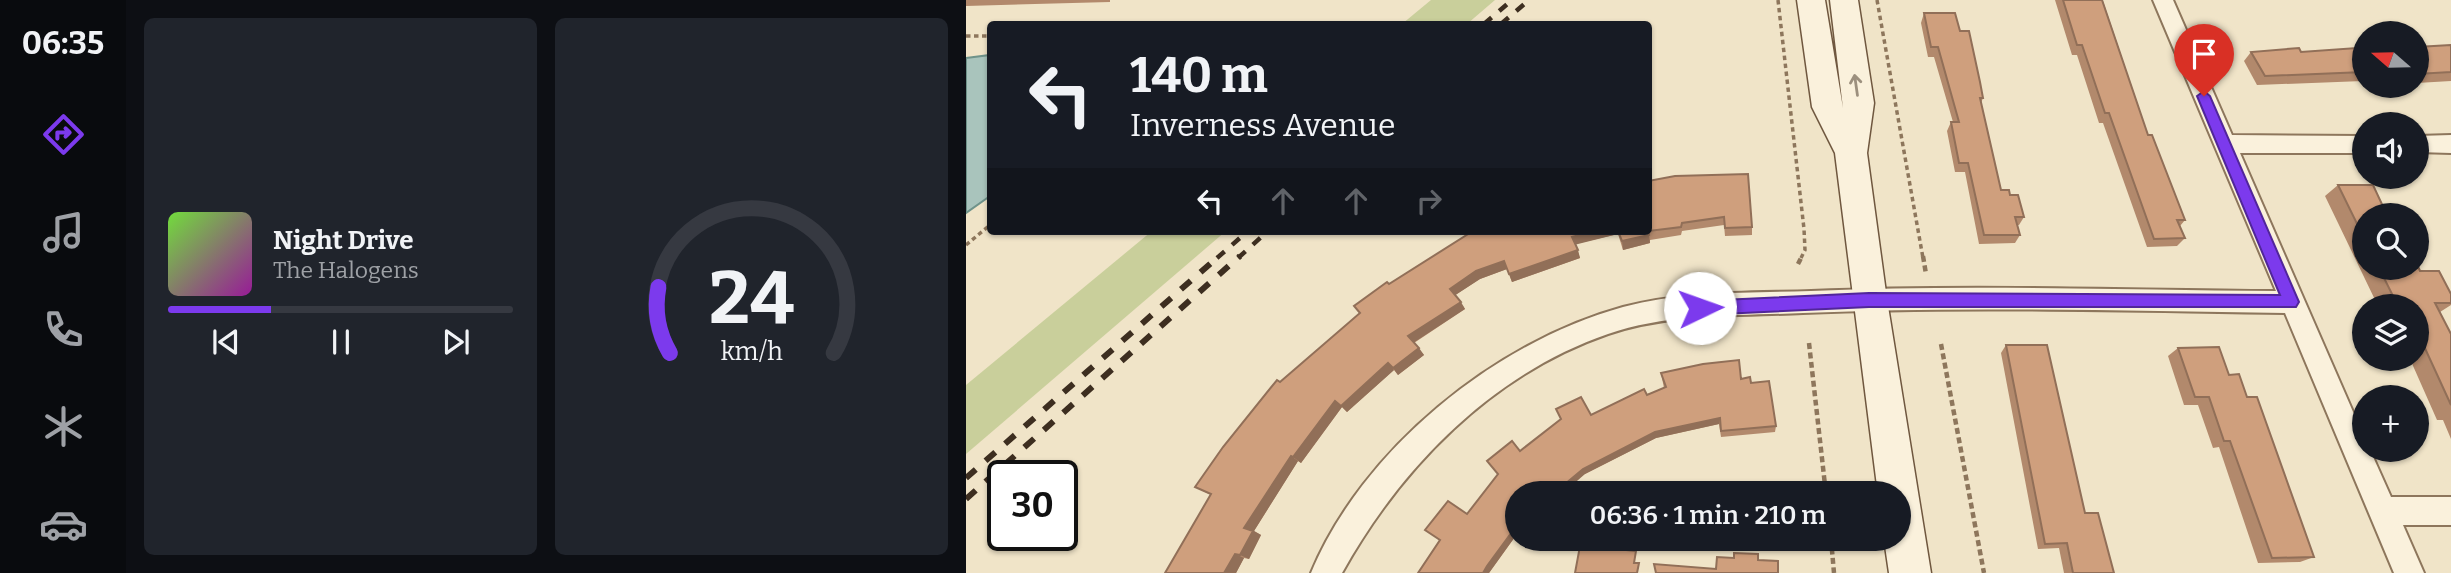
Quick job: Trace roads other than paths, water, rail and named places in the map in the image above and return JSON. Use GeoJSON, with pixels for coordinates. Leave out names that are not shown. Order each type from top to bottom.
{"type":"FeatureCollection","features":[{"type":"Feature","properties":{"kind":"main road"},"geometry":{"type":"LineString","coordinates":[[1811,0],[1827,107],[1851,153]]}},
{"type":"Feature","properties":{"kind":"main road"},"geometry":{"type":"LineString","coordinates":[[1843,0],[1858,103],[1851,153],[1869,300],[1896,481]]}},
{"type":"Feature","properties":{"kind":"main road"},"geometry":{"type":"LineString","coordinates":[[1907,551],[1910,573]]}},
{"type":"Feature","properties":{"kind":"street"},"geometry":{"type":"LineString","coordinates":[[2162,0],[2409,573]]}},
{"type":"Feature","properties":{"kind":"street"},"geometry":{"type":"LineString","coordinates":[[2224,144],[2352,144]]}},
{"type":"Feature","properties":{"kind":"street"},"geometry":{"type":"LineString","coordinates":[[2429,144],[2451,144]]}},
{"type":"Feature","properties":{"kind":"street"},"geometry":{"type":"LineString","coordinates":[[1326,573],[1339,548],[1381,488],[1435,426],[1492,381],[1550,346],[1607,323],[1674,309],[1869,300],[2291,302]]}},
{"type":"Feature","properties":{"kind":"street"},"geometry":{"type":"LineString","coordinates":[[2382,511],[2451,511]]}},
{"type":"Feature","properties":{"kind":"water"},"geometry":{"type":"Polygon","coordinates":[[[987,55],[987,198],[966,213],[966,58],[987,55]]]}},
{"type":"Feature","properties":{"kind":"railway"},"geometry":{"type":"LineString","coordinates":[[1488,21],[1512,0]]}},
{"type":"Feature","properties":{"kind":"railway"},"geometry":{"type":"LineString","coordinates":[[1504,21],[1529,0]]}},
{"type":"Feature","properties":{"kind":"railway"},"geometry":{"type":"LineString","coordinates":[[1217,258],[1243,235]]}},
{"type":"Feature","properties":{"kind":"railway"},"geometry":{"type":"LineString","coordinates":[[1238,258],[1264,235]]}},
{"type":"Feature","properties":{"kind":"railway"},"geometry":{"type":"LineString","coordinates":[[966,478],[1219,256]]}},
{"type":"Feature","properties":{"kind":"railway"},"geometry":{"type":"LineString","coordinates":[[966,499],[1240,256]]}}]}
